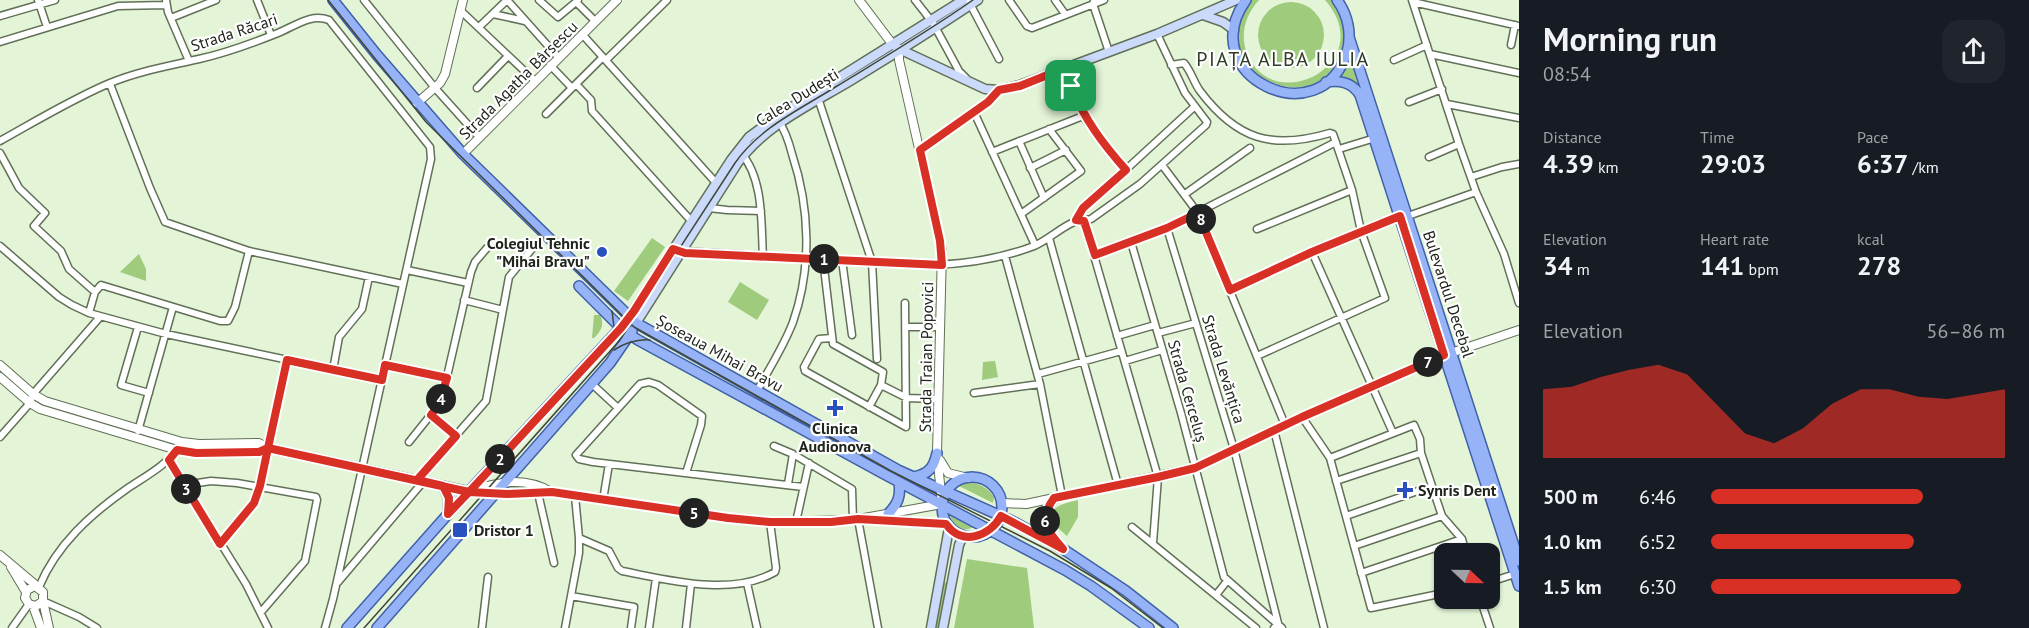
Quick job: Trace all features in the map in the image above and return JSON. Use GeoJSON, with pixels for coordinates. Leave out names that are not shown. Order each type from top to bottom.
{"type":"FeatureCollection","features":[{"type":"Feature","properties":{"kind":"main road","name":"Șoseaua Mihai Bravu"},"geometry":{"type":"LineString","coordinates":[[333,0],[417,103],[463,154],[633,321],[889,466],[1001,516],[1063,549],[1126,591],[1173,628]]}},
{"type":"Feature","properties":{"kind":"main road"},"geometry":{"type":"LineString","coordinates":[[896,48],[970,83],[985,89],[999,90],[1020,86],[1157,34],[1236,0]]}},
{"type":"Feature","properties":{"kind":"main road"},"geometry":{"type":"LineString","coordinates":[[1246,0],[1237,15],[1234,30],[1234,45],[1240,62],[1250,76],[1262,85],[1277,92],[1295,93],[1311,90],[1326,82],[1343,62],[1349,37],[1347,18],[1337,0]]}},
{"type":"Feature","properties":{"kind":"main road","name":"Calea Dudești"},"geometry":{"type":"LineString","coordinates":[[633,321],[676,250],[740,153],[778,120],[970,1]]}},
{"type":"Feature","properties":{"kind":"main road"},"geometry":{"type":"LineString","coordinates":[[1203,15],[1223,22],[1234,30]]}},
{"type":"Feature","properties":{"kind":"main road","name":"Bulevardul Decebal"},"geometry":{"type":"LineString","coordinates":[[1349,37],[1519,586]]}},
{"type":"Feature","properties":{"kind":"main road","name":"Bulevardul Decebal"},"geometry":{"type":"LineString","coordinates":[[1326,82],[1346,83],[1358,91],[1404,216]]}},
{"type":"Feature","properties":{"kind":"main road","name":"Calea Dudești"},"geometry":{"type":"LineString","coordinates":[[694,224],[709,208],[719,186]]}},
{"type":"Feature","properties":{"kind":"main road","name":"Șoseaua Mihai Bravu"},"geometry":{"type":"LineString","coordinates":[[579,286],[630,335],[1078,578],[1149,628]]}},
{"type":"Feature","properties":{"kind":"main road"},"geometry":{"type":"LineString","coordinates":[[606,314],[615,304]]}},
{"type":"Feature","properties":{"kind":"main road"},"geometry":{"type":"LineString","coordinates":[[347,628],[448,514],[606,344],[621,328],[633,321]]}},
{"type":"Feature","properties":{"kind":"main road"},"geometry":{"type":"LineString","coordinates":[[377,628],[504,481],[592,384],[630,335],[633,321]]}},
{"type":"Feature","properties":{"kind":"main road"},"geometry":{"type":"LineString","coordinates":[[647,344],[653,333]]}},
{"type":"Feature","properties":{"kind":"main road"},"geometry":{"type":"LineString","coordinates":[[606,344],[617,354]]}},
{"type":"Feature","properties":{"kind":"main road","name":"Bulevardul Decebal"},"geometry":{"type":"LineString","coordinates":[[1448,354],[1519,561]]}},
{"type":"Feature","properties":{"kind":"main road"},"geometry":{"type":"LineString","coordinates":[[914,477],[927,473],[932,468],[937,453]]}},
{"type":"Feature","properties":{"kind":"main road"},"geometry":{"type":"LineString","coordinates":[[931,628],[948,526],[942,504],[944,490],[968,478],[979,478],[992,485],[997,491],[1003,503],[1001,516],[991,531],[979,536],[963,536],[948,526]]}},
{"type":"Feature","properties":{"kind":"main road"},"geometry":{"type":"LineString","coordinates":[[888,514],[898,501],[899,482]]}},
{"type":"Feature","properties":{"kind":"main road"},"geometry":{"type":"LineString","coordinates":[[443,486],[449,498],[448,514]]}},
{"type":"Feature","properties":{"kind":"main road"},"geometry":{"type":"LineString","coordinates":[[1058,497],[1046,512],[1045,522],[1052,536],[1063,549]]}},
{"type":"Feature","properties":{"kind":"main road"},"geometry":{"type":"LineString","coordinates":[[943,628],[959,544],[963,536]]}},
{"type":"Feature","properties":{"kind":"street"},"geometry":{"type":"LineString","coordinates":[[0,16],[39,2],[55,0]]}},
{"type":"Feature","properties":{"kind":"street"},"geometry":{"type":"LineString","coordinates":[[171,18],[205,2],[216,0]]}},
{"type":"Feature","properties":{"kind":"street"},"geometry":{"type":"LineString","coordinates":[[257,0],[271,35]]}},
{"type":"Feature","properties":{"kind":"street"},"geometry":{"type":"LineString","coordinates":[[364,0],[435,88],[479,137]]}},
{"type":"Feature","properties":{"kind":"street"},"geometry":{"type":"LineString","coordinates":[[417,103],[435,88],[446,74],[462,0]]}},
{"type":"Feature","properties":{"kind":"street"},"geometry":{"type":"LineString","coordinates":[[479,27],[507,0],[558,57]]}},
{"type":"Feature","properties":{"kind":"street"},"geometry":{"type":"LineString","coordinates":[[539,0],[558,17],[561,17],[577,1],[595,21]]}},
{"type":"Feature","properties":{"kind":"street","name":"Strada Agatha Bârsescu"},"geometry":{"type":"LineString","coordinates":[[463,154],[617,0]]}},
{"type":"Feature","properties":{"kind":"street"},"geometry":{"type":"LineString","coordinates":[[546,114],[667,0]]}},
{"type":"Feature","properties":{"kind":"street"},"geometry":{"type":"LineString","coordinates":[[859,0],[896,48]]}},
{"type":"Feature","properties":{"kind":"street"},"geometry":{"type":"LineString","coordinates":[[915,0],[933,24],[959,71],[970,83]]}},
{"type":"Feature","properties":{"kind":"street"},"geometry":{"type":"LineString","coordinates":[[1009,0],[1029,28],[1093,2],[1104,0]]}},
{"type":"Feature","properties":{"kind":"street"},"geometry":{"type":"LineString","coordinates":[[1055,0],[1065,15]]}},
{"type":"Feature","properties":{"kind":"street"},"geometry":{"type":"LineString","coordinates":[[970,1],[999,59]]}},
{"type":"Feature","properties":{"kind":"street"},"geometry":{"type":"LineString","coordinates":[[1412,1],[1517,25],[1511,45]]}},
{"type":"Feature","properties":{"kind":"street"},"geometry":{"type":"LineString","coordinates":[[1412,1],[1476,192],[1504,254],[1519,303]]}},
{"type":"Feature","properties":{"kind":"street"},"geometry":{"type":"LineString","coordinates":[[39,2],[47,27]]}},
{"type":"Feature","properties":{"kind":"street"},"geometry":{"type":"LineString","coordinates":[[1093,2],[1109,52]]}},
{"type":"Feature","properties":{"kind":"street"},"geometry":{"type":"LineString","coordinates":[[0,42],[118,6],[166,3],[189,61]]}},
{"type":"Feature","properties":{"kind":"street"},"geometry":{"type":"LineString","coordinates":[[460,10],[535,81]]}},
{"type":"Feature","properties":{"kind":"street"},"geometry":{"type":"LineString","coordinates":[[493,14],[526,22]]}},
{"type":"Feature","properties":{"kind":"street","name":"Strada Răcari"},"geometry":{"type":"LineString","coordinates":[[0,141],[110,84],[157,67],[210,56],[271,35],[308,18],[318,17],[329,20],[430,147],[431,159],[407,270]]}},
{"type":"Feature","properties":{"kind":"street"},"geometry":{"type":"LineString","coordinates":[[582,34],[719,186]]}},
{"type":"Feature","properties":{"kind":"street"},"geometry":{"type":"LineString","coordinates":[[1076,220],[1091,219],[1127,193],[1207,124],[1194,107],[1157,34]]}},
{"type":"Feature","properties":{"kind":"street"},"geometry":{"type":"LineString","coordinates":[[1394,60],[1427,45]]}},
{"type":"Feature","properties":{"kind":"street","name":"Strada Traian Popovici"},"geometry":{"type":"LineString","coordinates":[[896,48],[940,241],[942,265],[937,453],[944,490]]}},
{"type":"Feature","properties":{"kind":"street"},"geometry":{"type":"LineString","coordinates":[[944,71],[949,60],[947,50]]}},
{"type":"Feature","properties":{"kind":"street"},"geometry":{"type":"LineString","coordinates":[[1430,54],[1519,73]]}},
{"type":"Feature","properties":{"kind":"street"},"geometry":{"type":"LineString","coordinates":[[477,88],[508,56]]}},
{"type":"Feature","properties":{"kind":"street"},"geometry":{"type":"LineString","coordinates":[[1171,65],[1184,63],[1197,88],[1216,112],[1233,127],[1261,138],[1293,141],[1333,134],[1352,190],[1361,231],[1385,298],[1257,356]]}},
{"type":"Feature","properties":{"kind":"street"},"geometry":{"type":"LineString","coordinates":[[550,65],[591,100],[592,111],[694,224]]}},
{"type":"Feature","properties":{"kind":"street"},"geometry":{"type":"LineString","coordinates":[[1065,68],[1083,116],[1126,170]]}},
{"type":"Feature","properties":{"kind":"street"},"geometry":{"type":"LineString","coordinates":[[110,84],[163,221],[167,224],[249,250],[403,284]]}},
{"type":"Feature","properties":{"kind":"street"},"geometry":{"type":"LineString","coordinates":[[985,89],[985,104]]}},
{"type":"Feature","properties":{"kind":"street"},"geometry":{"type":"LineString","coordinates":[[1409,102],[1442,89]]}},
{"type":"Feature","properties":{"kind":"street"},"geometry":{"type":"LineString","coordinates":[[920,150],[985,104],[999,90]]}},
{"type":"Feature","properties":{"kind":"street"},"geometry":{"type":"LineString","coordinates":[[818,96],[872,262],[877,359]]}},
{"type":"Feature","properties":{"kind":"street"},"geometry":{"type":"LineString","coordinates":[[1447,104],[1519,118]]}},
{"type":"Feature","properties":{"kind":"street"},"geometry":{"type":"LineString","coordinates":[[676,250],[942,265],[1005,256],[1049,238],[1076,220],[1083,208],[1194,107]]}},
{"type":"Feature","properties":{"kind":"street"},"geometry":{"type":"LineString","coordinates":[[974,112],[1035,245]]}},
{"type":"Feature","properties":{"kind":"street"},"geometry":{"type":"LineString","coordinates":[[992,152],[1083,116]]}},
{"type":"Feature","properties":{"kind":"street"},"geometry":{"type":"LineString","coordinates":[[757,392],[792,323],[805,258],[806,219],[802,186],[790,146],[778,120]]}},
{"type":"Feature","properties":{"kind":"street"},"geometry":{"type":"LineString","coordinates":[[1021,214],[1081,171],[1049,129]]}},
{"type":"Feature","properties":{"kind":"street"},"geometry":{"type":"LineString","coordinates":[[1339,149],[1375,138]]}},
{"type":"Feature","properties":{"kind":"street"},"geometry":{"type":"LineString","coordinates":[[1019,141],[1044,198]]}},
{"type":"Feature","properties":{"kind":"street"},"geometry":{"type":"LineString","coordinates":[[1095,255],[1167,228],[1336,142]]}},
{"type":"Feature","properties":{"kind":"street"},"geometry":{"type":"LineString","coordinates":[[1429,157],[1459,144]]}},
{"type":"Feature","properties":{"kind":"street"},"geometry":{"type":"LineString","coordinates":[[1185,194],[1250,148]]}},
{"type":"Feature","properties":{"kind":"street"},"geometry":{"type":"LineString","coordinates":[[1030,168],[1066,150]]}},
{"type":"Feature","properties":{"kind":"street"},"geometry":{"type":"LineString","coordinates":[[0,153],[19,188],[45,213],[34,226],[61,251],[69,269],[95,292]]}},
{"type":"Feature","properties":{"kind":"street"},"geometry":{"type":"LineString","coordinates":[[740,153],[750,165],[760,211],[763,256]]}},
{"type":"Feature","properties":{"kind":"street"},"geometry":{"type":"LineString","coordinates":[[1471,177],[1519,164]]}},
{"type":"Feature","properties":{"kind":"street"},"geometry":{"type":"LineString","coordinates":[[1162,165],[1198,213],[1285,425]]}},
{"type":"Feature","properties":{"kind":"street"},"geometry":{"type":"LineString","coordinates":[[1257,229],[1352,190]]}},
{"type":"Feature","properties":{"kind":"street"},"geometry":{"type":"LineString","coordinates":[[1230,290],[1361,231],[1476,192]]}},
{"type":"Feature","properties":{"kind":"street"},"geometry":{"type":"LineString","coordinates":[[709,208],[760,211]]}},
{"type":"Feature","properties":{"kind":"street"},"geometry":{"type":"LineString","coordinates":[[1084,221],[1158,477],[1152,543]]}},
{"type":"Feature","properties":{"kind":"street","name":"Strada Levănțica"},"geometry":{"type":"LineString","coordinates":[[1167,228],[1234,449],[1278,626]]}},
{"type":"Feature","properties":{"kind":"street"},"geometry":{"type":"LineString","coordinates":[[1049,238],[1118,485]]}},
{"type":"Feature","properties":{"kind":"street","name":"Strada Cerceluș"},"geometry":{"type":"LineString","coordinates":[[1131,242],[1227,581]]}},
{"type":"Feature","properties":{"kind":"street"},"geometry":{"type":"LineString","coordinates":[[336,585],[487,398],[510,274],[536,244]]}},
{"type":"Feature","properties":{"kind":"street"},"geometry":{"type":"LineString","coordinates":[[0,246],[59,297],[89,313],[166,334],[382,380]]}},
{"type":"Feature","properties":{"kind":"street"},"geometry":{"type":"LineString","coordinates":[[409,442],[439,404],[468,283],[475,262],[487,248]]}},
{"type":"Feature","properties":{"kind":"street"},"geometry":{"type":"LineString","coordinates":[[89,313],[95,292],[102,285],[220,321],[228,321],[235,307],[249,250]]}},
{"type":"Feature","properties":{"kind":"street"},"geometry":{"type":"LineString","coordinates":[[1312,252],[1393,433]]}},
{"type":"Feature","properties":{"kind":"street"},"geometry":{"type":"LineString","coordinates":[[1005,256],[1038,374],[1058,497]]}},
{"type":"Feature","properties":{"kind":"street"},"geometry":{"type":"LineString","coordinates":[[823,259],[833,342]]}},
{"type":"Feature","properties":{"kind":"street"},"geometry":{"type":"LineString","coordinates":[[842,260],[852,335]]}},
{"type":"Feature","properties":{"kind":"street"},"geometry":{"type":"LineString","coordinates":[[325,628],[407,270],[468,283]]}},
{"type":"Feature","properties":{"kind":"street"},"geometry":{"type":"LineString","coordinates":[[333,370],[339,337],[362,309],[369,277]]}},
{"type":"Feature","properties":{"kind":"street"},"geometry":{"type":"LineString","coordinates":[[464,300],[503,310]]}},
{"type":"Feature","properties":{"kind":"street"},"geometry":{"type":"LineString","coordinates":[[869,407],[881,385],[883,372],[833,342],[821,338],[804,366],[805,371],[904,427],[907,398],[905,303]]}},
{"type":"Feature","properties":{"kind":"street"},"geometry":{"type":"LineString","coordinates":[[136,438],[173,307]]}},
{"type":"Feature","properties":{"kind":"street"},"geometry":{"type":"LineString","coordinates":[[0,437],[30,403],[33,394],[100,316]]}},
{"type":"Feature","properties":{"kind":"street"},"geometry":{"type":"LineString","coordinates":[[1158,333],[1196,323]]}},
{"type":"Feature","properties":{"kind":"street"},"geometry":{"type":"LineString","coordinates":[[1117,336],[1155,325]]}},
{"type":"Feature","properties":{"kind":"street"},"geometry":{"type":"LineString","coordinates":[[138,327],[121,384],[149,393]]}},
{"type":"Feature","properties":{"kind":"street"},"geometry":{"type":"LineString","coordinates":[[906,327],[939,327]]}},
{"type":"Feature","properties":{"kind":"street"},"geometry":{"type":"LineString","coordinates":[[1003,503],[1026,504],[1195,468],[1302,417],[1448,354],[1519,330]]}},
{"type":"Feature","properties":{"kind":"street"},"geometry":{"type":"LineString","coordinates":[[1125,361],[1162,350]]}},
{"type":"Feature","properties":{"kind":"street"},"geometry":{"type":"LineString","coordinates":[[1038,374],[1121,351]]}},
{"type":"Feature","properties":{"kind":"street"},"geometry":{"type":"LineString","coordinates":[[220,544],[254,503],[260,486],[287,360]]}},
{"type":"Feature","properties":{"kind":"street"},"geometry":{"type":"LineString","coordinates":[[0,365],[33,394],[45,401],[182,442],[259,444],[268,448],[469,492],[493,494],[552,492]]}},
{"type":"Feature","properties":{"kind":"street"},"geometry":{"type":"LineString","coordinates":[[385,365],[447,378]]}},
{"type":"Feature","properties":{"kind":"street"},"geometry":{"type":"LineString","coordinates":[[0,377],[30,403],[48,412],[177,450],[196,453],[259,452],[268,448]]}},
{"type":"Feature","properties":{"kind":"street"},"geometry":{"type":"LineString","coordinates":[[686,473],[702,420],[698,412],[658,385],[649,382],[640,384],[576,455],[582,461],[803,487]]}},
{"type":"Feature","properties":{"kind":"street"},"geometry":{"type":"LineString","coordinates":[[592,384],[618,408]]}},
{"type":"Feature","properties":{"kind":"street"},"geometry":{"type":"LineString","coordinates":[[974,393],[1040,384]]}},
{"type":"Feature","properties":{"kind":"street"},"geometry":{"type":"LineString","coordinates":[[881,385],[907,398],[938,399]]}},
{"type":"Feature","properties":{"kind":"street"},"geometry":{"type":"LineString","coordinates":[[431,415],[456,436]]}},
{"type":"Feature","properties":{"kind":"street"},"geometry":{"type":"LineString","coordinates":[[1302,417],[1330,458],[1371,608],[1434,595]]}},
{"type":"Feature","properties":{"kind":"street"},"geometry":{"type":"LineString","coordinates":[[1330,458],[1414,425],[1442,516],[1463,543]]}},
{"type":"Feature","properties":{"kind":"street"},"geometry":{"type":"LineString","coordinates":[[1274,430],[1324,628]]}},
{"type":"Feature","properties":{"kind":"street"},"geometry":{"type":"LineString","coordinates":[[39,587],[62,548],[87,520],[169,460],[182,442]]}},
{"type":"Feature","properties":{"kind":"street"},"geometry":{"type":"LineString","coordinates":[[774,446],[793,454],[852,489],[855,519],[878,628]]}},
{"type":"Feature","properties":{"kind":"street","name":"Strada Traian Popovici"},"geometry":{"type":"LineString","coordinates":[[937,453],[948,473],[968,478]]}},
{"type":"Feature","properties":{"kind":"street"},"geometry":{"type":"LineString","coordinates":[[1336,481],[1421,453]]}},
{"type":"Feature","properties":{"kind":"street"},"geometry":{"type":"LineString","coordinates":[[788,484],[793,454]]}},
{"type":"Feature","properties":{"kind":"street"},"geometry":{"type":"LineString","coordinates":[[169,460],[261,612],[268,628]]}},
{"type":"Feature","properties":{"kind":"street"},"geometry":{"type":"LineString","coordinates":[[796,522],[809,463]]}},
{"type":"Feature","properties":{"kind":"street"},"geometry":{"type":"LineString","coordinates":[[603,500],[609,464]]}},
{"type":"Feature","properties":{"kind":"street"},"geometry":{"type":"LineString","coordinates":[[184,486],[211,481],[260,486],[316,497],[305,561],[261,612]]}},
{"type":"Feature","properties":{"kind":"street"},"geometry":{"type":"LineString","coordinates":[[469,492],[504,481],[524,482],[552,492],[575,496],[770,522],[855,519],[942,504]]}},
{"type":"Feature","properties":{"kind":"street"},"geometry":{"type":"LineString","coordinates":[[1346,516],[1432,486]]}},
{"type":"Feature","properties":{"kind":"street"},"geometry":{"type":"LineString","coordinates":[[538,493],[554,563]]}},
{"type":"Feature","properties":{"kind":"street"},"geometry":{"type":"LineString","coordinates":[[565,628],[579,553],[575,496]]}},
{"type":"Feature","properties":{"kind":"street"},"geometry":{"type":"LineString","coordinates":[[1354,546],[1442,516]]}},
{"type":"Feature","properties":{"kind":"street"},"geometry":{"type":"LineString","coordinates":[[855,519],[948,526]]}},
{"type":"Feature","properties":{"kind":"street"},"geometry":{"type":"LineString","coordinates":[[579,538],[609,551],[620,570],[691,585],[747,583],[775,572],[770,522]]}},
{"type":"Feature","properties":{"kind":"street"},"geometry":{"type":"LineString","coordinates":[[1132,527],[1256,628]]}},
{"type":"Feature","properties":{"kind":"street"},"geometry":{"type":"LineString","coordinates":[[1361,573],[1462,539]]}},
{"type":"Feature","properties":{"kind":"street"},"geometry":{"type":"LineString","coordinates":[[0,555],[44,593],[43,601],[49,628]]}},
{"type":"Feature","properties":{"kind":"street"},"geometry":{"type":"LineString","coordinates":[[7,561],[26,592]]}},
{"type":"Feature","properties":{"kind":"street"},"geometry":{"type":"LineString","coordinates":[[1500,579],[1515,574]]}},
{"type":"Feature","properties":{"kind":"street"},"geometry":{"type":"LineString","coordinates":[[482,628],[488,577]]}},
{"type":"Feature","properties":{"kind":"street"},"geometry":{"type":"LineString","coordinates":[[649,628],[656,578]]}},
{"type":"Feature","properties":{"kind":"street"},"geometry":{"type":"LineString","coordinates":[[1216,595],[1227,581],[1278,626]]}},
{"type":"Feature","properties":{"kind":"street"},"geometry":{"type":"LineString","coordinates":[[747,583],[757,628]]}},
{"type":"Feature","properties":{"kind":"street"},"geometry":{"type":"LineString","coordinates":[[686,628],[691,585]]}},
{"type":"Feature","properties":{"kind":"street"},"geometry":{"type":"LineString","coordinates":[[39,587],[32,586],[26,592],[25,600],[31,605],[41,628]]}},
{"type":"Feature","properties":{"kind":"street"},"geometry":{"type":"LineString","coordinates":[[571,596],[634,607],[631,628]]}},
{"type":"Feature","properties":{"kind":"street"},"geometry":{"type":"LineString","coordinates":[[31,605],[39,605],[43,601]]}},
{"type":"Feature","properties":{"kind":"street"},"geometry":{"type":"LineString","coordinates":[[43,601],[97,628]]}},
{"type":"Feature","properties":{"kind":"street"},"geometry":{"type":"LineString","coordinates":[[12,628],[31,605]]}},
{"type":"Feature","properties":{"kind":"street"},"geometry":{"type":"LineString","coordinates":[[1484,609],[1490,628]]}},
{"type":"Feature","properties":{"kind":"green space"},"geometry":{"type":"Polygon","coordinates":[[[1252,0],[1259,0],[1251,10],[1246,22],[1245,47],[1257,69],[1274,80],[1295,82],[1314,76],[1330,63],[1340,45],[1339,24],[1325,0],[1331,0],[1341,17],[1344,35],[1342,48],[1330,73],[1311,85],[1289,87],[1268,81],[1251,67],[1240,48],[1239,25],[1252,0]]]}},
{"type":"Feature","properties":{"kind":"green space"},"geometry":{"type":"Polygon","coordinates":[[[1291,2],[1304,5],[1314,12],[1321,22],[1324,35],[1321,48],[1314,58],[1304,65],[1291,68],[1278,65],[1268,58],[1261,48],[1258,35],[1261,22],[1268,12],[1278,5],[1291,2]]]}},
{"type":"Feature","properties":{"kind":"green space"},"geometry":{"type":"Polygon","coordinates":[[[1351,56],[1361,84],[1359,85],[1346,77],[1337,76],[1351,56]]]}},
{"type":"Feature","properties":{"kind":"green space"},"geometry":{"type":"Polygon","coordinates":[[[652,238],[665,247],[628,301],[614,291],[652,238]]]}},
{"type":"Feature","properties":{"kind":"green space"},"geometry":{"type":"Polygon","coordinates":[[[139,254],[146,269],[146,281],[120,272],[139,254]]]}},
{"type":"Feature","properties":{"kind":"green space"},"geometry":{"type":"Polygon","coordinates":[[[740,282],[769,300],[757,320],[728,302],[740,282]]]}},
{"type":"Feature","properties":{"kind":"green space"},"geometry":{"type":"Polygon","coordinates":[[[594,315],[600,315],[602,328],[592,338],[594,315]]]}},
{"type":"Feature","properties":{"kind":"green space"},"geometry":{"type":"Polygon","coordinates":[[[995,361],[998,377],[982,380],[983,362],[995,361]]]}},
{"type":"Feature","properties":{"kind":"green space"},"geometry":{"type":"Polygon","coordinates":[[[965,483],[978,484],[988,490],[994,497],[993,503],[959,486],[965,483]]]}},
{"type":"Feature","properties":{"kind":"green space"},"geometry":{"type":"Polygon","coordinates":[[[1078,500],[1078,517],[1067,536],[1050,521],[1051,515],[1056,508],[1078,500]]]}},
{"type":"Feature","properties":{"kind":"green space"},"geometry":{"type":"Polygon","coordinates":[[[949,512],[974,527],[961,529],[957,527],[949,512]]]}},
{"type":"Feature","properties":{"kind":"green space"},"geometry":{"type":"Polygon","coordinates":[[[967,559],[1027,568],[1034,628],[954,628],[967,559]]]}},
{"type":"Feature","properties":{"kind":"green space"},"geometry":{"type":"Polygon","coordinates":[[[944,581],[948,582],[940,628],[935,628],[944,581]]]}},
{"type":"Feature","properties":{"kind":"tram line"},"geometry":{"type":"LineString","coordinates":[[328,0],[426,122],[634,327],[891,471],[1050,551],[1111,588],[1163,628]]}},
{"type":"Feature","properties":{"kind":"tram line"},"geometry":{"type":"LineString","coordinates":[[364,628],[620,340],[745,150],[782,120],[940,23],[973,0]]}},
{"type":"Feature","properties":{"kind":"tram line"},"geometry":{"type":"LineString","coordinates":[[610,346],[615,335],[612,311]]}},
{"type":"Feature","properties":{"kind":"tram line"},"geometry":{"type":"LineString","coordinates":[[614,350],[631,342],[650,340]]}},
{"type":"Feature","properties":{"kind":"place","name":"Colegiul Tehnic \"Mihai Bravu\""},"geometry":{"type":"Point","coordinates":[602,252]}},
{"type":"Feature","properties":{"kind":"place","name":"Clinica Audionova"},"geometry":{"type":"Point","coordinates":[835,408]}},
{"type":"Feature","properties":{"kind":"place","name":"Synris Dent"},"geometry":{"type":"Point","coordinates":[1405,490]}},
{"type":"Feature","properties":{"kind":"place","name":"Dristor 1"},"geometry":{"type":"Point","coordinates":[460,530]}},
{"type":"Feature","properties":{"kind":"district","name":"PIAȚA ALBA IULIA"},"geometry":{"type":"Point","coordinates":[1283,59]}},
{"type":"Feature","properties":{"kind":"route"},"geometry":{"type":"LineString","coordinates":[[1071,86],[1065,68],[1020,86],[999,90],[988,102],[920,150],[942,250],[942,265],[685,253],[673,249],[621,328],[469,492],[451,488],[417,480],[268,448],[254,503],[220,544],[169,460],[177,450],[196,453],[259,452],[268,448],[287,360],[382,380],[385,365],[447,378],[439,404],[431,415],[456,436],[417,480],[443,486],[447,492],[450,502],[448,514],[469,492],[480,494],[552,492],[770,522],[831,522],[858,519],[946,524],[963,536],[971,537],[991,531],[1001,516],[1063,549],[1052,536],[1045,522],[1046,512],[1054,498],[1195,468],[1302,417],[1444,355],[1400,216],[1312,252],[1230,290],[1198,213],[1167,228],[1095,255],[1084,221],[1076,220],[1083,208],[1126,170],[1083,116],[1071,86]]}}]}
